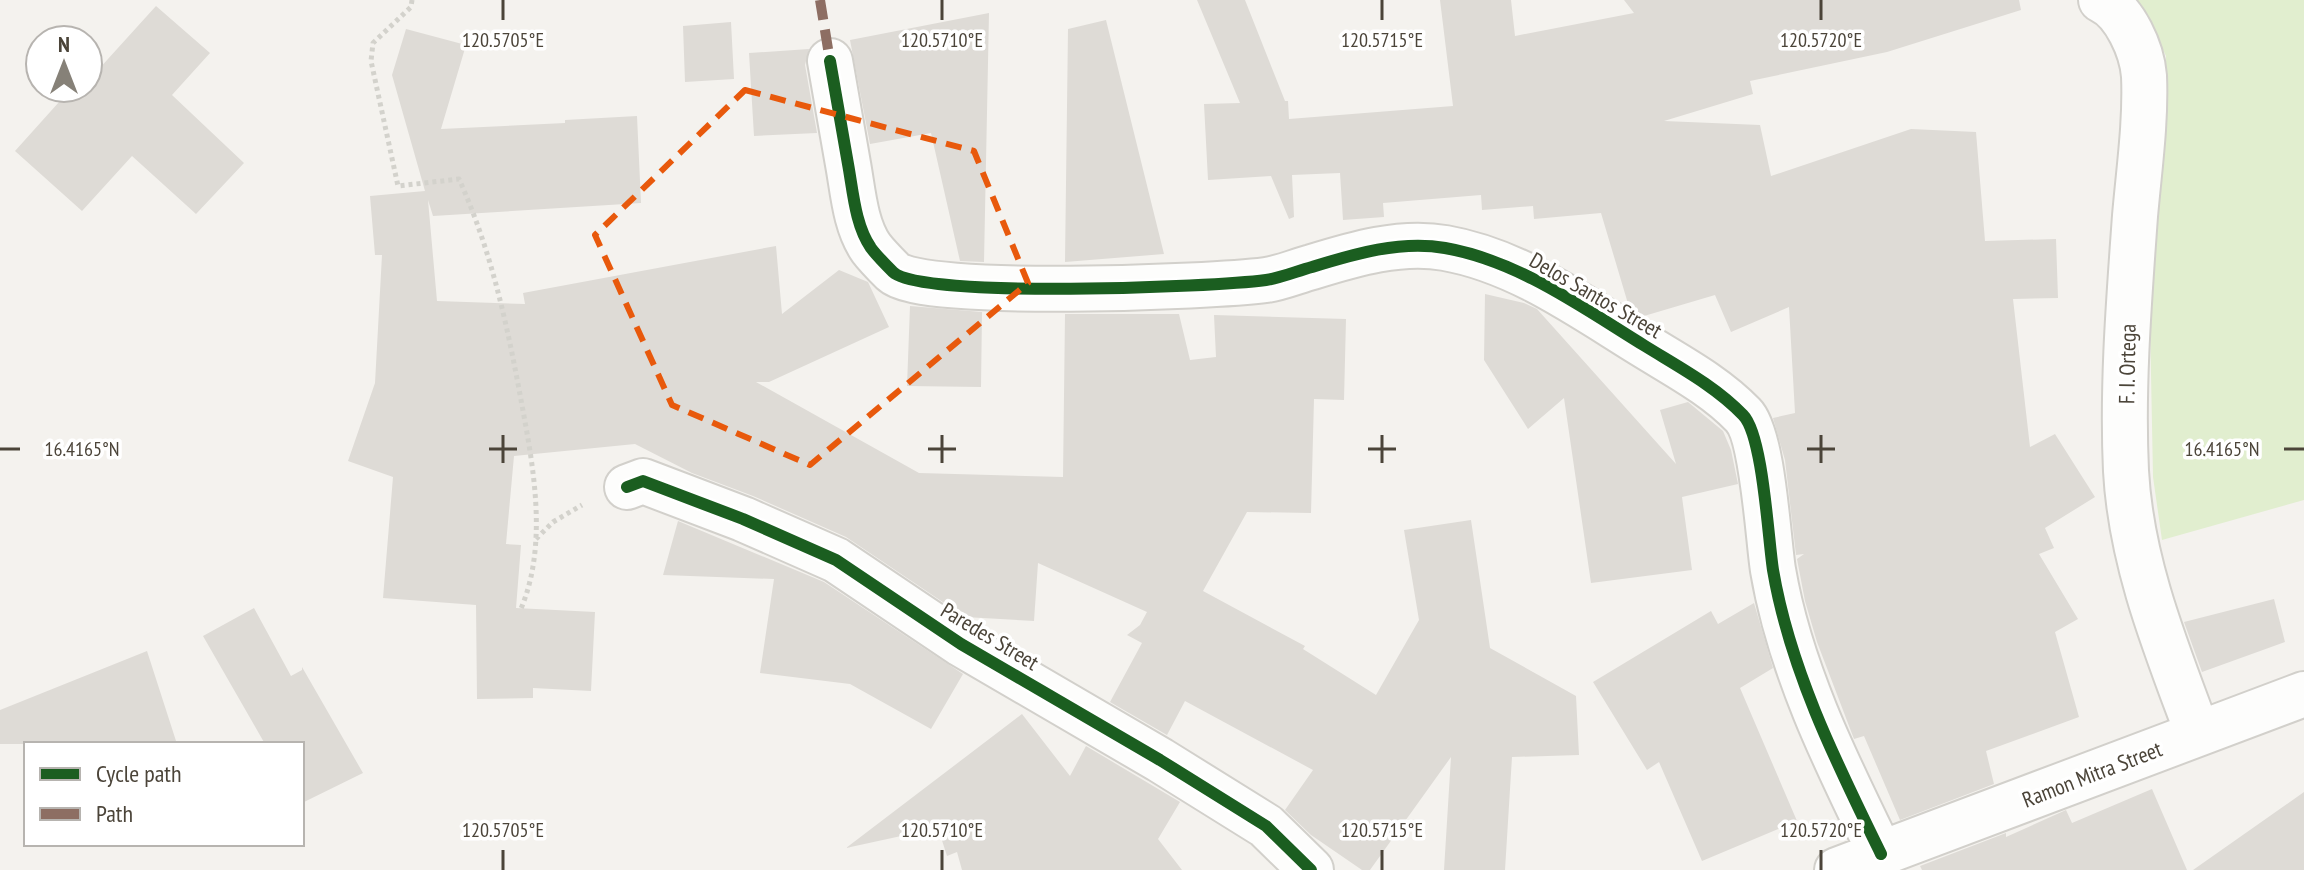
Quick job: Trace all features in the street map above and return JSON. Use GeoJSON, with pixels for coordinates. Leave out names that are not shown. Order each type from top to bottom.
{"type":"FeatureCollection","features":[{"type":"Feature","properties":{"kind":"street","name":"F. I. Ortega"},"geometry":{"type":"LineString","coordinates":[[2101,0],[2108,3],[2134,35],[2144,74],[2126,331],[2128,486],[2150,605],[2198,734]]}},
{"type":"Feature","properties":{"kind":"street","name":"Delos Santos Street"},"geometry":{"type":"LineString","coordinates":[[830,61],[857,214],[870,247],[897,276],[926,282],[1056,290],[1191,285],[1269,280],[1343,257],[1397,246],[1444,247],[1491,261],[1549,286],[1712,387],[1747,418],[1757,451],[1774,573],[1786,624],[1810,697],[1881,854]]}},
{"type":"Feature","properties":{"kind":"street","name":"Paredes Street"},"geometry":{"type":"LineString","coordinates":[[627,487],[643,481],[743,519],[836,560],[961,644],[1266,826],[1311,870]]}},
{"type":"Feature","properties":{"kind":"street","name":"Ramon Mitra Street"},"geometry":{"type":"LineString","coordinates":[[1881,854],[2304,694]]}},
{"type":"Feature","properties":{"kind":"street"},"geometry":{"type":"LineString","coordinates":[[1837,870],[1881,854]]}},
{"type":"Feature","properties":{"kind":"path"},"geometry":{"type":"LineString","coordinates":[[412,0],[411,7],[373,43],[371,61],[398,186],[459,179],[479,224],[504,314],[533,468],[535,540],[531,586],[520,611]]}},
{"type":"Feature","properties":{"kind":"path"},"geometry":{"type":"LineString","coordinates":[[535,540],[553,522],[574,509]]}},
{"type":"Feature","properties":{"kind":"highlighted area"},"geometry":{"type":"Polygon","coordinates":[[[745,90],[974,151],[1028,283],[810,465],[672,405],[595,235],[745,90]]]}},
{"type":"Feature","properties":{"kind":"green space"},"geometry":{"type":"Polygon","coordinates":[[[2132,0],[2304,0],[2304,500],[2162,540],[2153,477],[2150,322],[2166,56],[2147,16],[2132,0]]]}},
{"type":"Feature","properties":{"kind":"building"},"geometry":{"type":"Polygon","coordinates":[[[1197,0],[1245,0],[1285,101],[1288,101],[1289,119],[1453,106],[1440,0],[1511,0],[1515,36],[1634,13],[1624,0],[2019,0],[2021,10],[1887,52],[1750,81],[1753,94],[1664,121],[1760,125],[1771,176],[1911,129],[1976,132],[1985,241],[2056,239],[2058,298],[2013,299],[2030,447],[2055,434],[2095,497],[2045,528],[2054,548],[2039,554],[2078,619],[2055,632],[2079,717],[1986,751],[1994,784],[1900,820],[1864,736],[1854,739],[1817,642],[1805,601],[1797,559],[1804,554],[1796,555],[1785,460],[1773,418],[1795,413],[1789,307],[1731,332],[1715,295],[1644,316],[1629,307],[1601,213],[1534,219],[1533,206],[1482,210],[1481,195],[1383,203],[1384,217],[1343,220],[1340,173],[1292,175],[1294,217],[1289,219],[1271,176],[1208,180],[1204,104],[1240,103],[1197,0]]]}},
{"type":"Feature","properties":{"kind":"building"},"geometry":{"type":"Polygon","coordinates":[[[156,6],[210,53],[172,95],[244,163],[196,214],[132,156],[82,211],[15,151],[57,104],[104,104],[104,63],[156,6]]]}},
{"type":"Feature","properties":{"kind":"building"},"geometry":{"type":"Polygon","coordinates":[[[989,13],[984,262],[960,261],[931,133],[870,144],[850,40],[989,13]]]}},
{"type":"Feature","properties":{"kind":"building"},"geometry":{"type":"Polygon","coordinates":[[[1106,20],[1164,254],[1065,262],[1068,29],[1106,20]]]}},
{"type":"Feature","properties":{"kind":"building"},"geometry":{"type":"Polygon","coordinates":[[[731,22],[734,79],[685,82],[683,26],[731,22]]]}},
{"type":"Feature","properties":{"kind":"building"},"geometry":{"type":"Polygon","coordinates":[[[406,29],[466,45],[441,129],[637,116],[641,203],[433,216],[428,200],[437,301],[525,304],[523,293],[776,246],[782,314],[839,270],[868,282],[889,327],[769,382],[756,382],[919,473],[1063,477],[1065,314],[1179,314],[1190,360],[1216,357],[1214,315],[1346,319],[1344,400],[1314,399],[1311,513],[1247,512],[1203,591],[1305,646],[1303,649],[1376,695],[1419,620],[1404,530],[1471,520],[1490,648],[1576,696],[1579,755],[1512,757],[1505,870],[1444,870],[1451,757],[1370,870],[1362,870],[1311,835],[1285,810],[1313,770],[1185,701],[1167,735],[1110,702],[1142,643],[1127,635],[1140,625],[1147,612],[1038,563],[1034,621],[965,617],[846,537],[692,473],[635,444],[514,456],[506,544],[521,545],[516,608],[595,612],[591,691],[533,688],[533,698],[477,699],[476,605],[383,598],[393,477],[348,461],[375,383],[382,255],[375,255],[370,196],[425,191],[392,75],[406,29]]]}},
{"type":"Feature","properties":{"kind":"building"},"geometry":{"type":"Polygon","coordinates":[[[809,49],[805,65],[817,133],[754,136],[749,53],[809,49]]]}},
{"type":"Feature","properties":{"kind":"building"},"geometry":{"type":"Polygon","coordinates":[[[1485,294],[1537,309],[1676,464],[1660,410],[1688,402],[1723,431],[1731,450],[1738,484],[1682,497],[1692,570],[1591,583],[1564,398],[1528,429],[1484,360],[1485,294]]]}},
{"type":"Feature","properties":{"kind":"building"},"geometry":{"type":"Polygon","coordinates":[[[910,306],[982,312],[981,387],[907,386],[910,306]]]}},
{"type":"Feature","properties":{"kind":"building"},"geometry":{"type":"Polygon","coordinates":[[[678,521],[824,582],[963,674],[931,729],[850,684],[760,673],[774,579],[663,575],[678,521]]]}},
{"type":"Feature","properties":{"kind":"building"},"geometry":{"type":"Polygon","coordinates":[[[2274,599],[2285,642],[2202,672],[2184,622],[2274,599]]]}},
{"type":"Feature","properties":{"kind":"building"},"geometry":{"type":"Polygon","coordinates":[[[1754,603],[1773,668],[1740,688],[1797,821],[1702,861],[1659,762],[1647,770],[1593,682],[1711,611],[1718,624],[1754,603]]]}},
{"type":"Feature","properties":{"kind":"building"},"geometry":{"type":"Polygon","coordinates":[[[254,608],[291,676],[302,667],[363,773],[304,802],[304,742],[264,742],[203,636],[254,608]]]}},
{"type":"Feature","properties":{"kind":"building"},"geometry":{"type":"Polygon","coordinates":[[[147,651],[176,742],[0,744],[0,710],[147,651]]]}},
{"type":"Feature","properties":{"kind":"building"},"geometry":{"type":"Polygon","coordinates":[[[1022,714],[1070,776],[1086,746],[1180,802],[1158,839],[1182,870],[962,870],[957,852],[947,856],[938,828],[846,848],[1022,714]]]}},
{"type":"Feature","properties":{"kind":"building"},"geometry":{"type":"Polygon","coordinates":[[[2152,789],[2187,870],[1922,870],[1920,866],[2006,833],[2006,837],[2066,810],[2072,823],[2152,789]]]}},
{"type":"Feature","properties":{"kind":"building"},"geometry":{"type":"Polygon","coordinates":[[[2304,792],[2304,870],[2193,870],[2304,792]]]}},
{"type":"Feature","properties":{"kind":"marked path"},"geometry":{"type":"LineString","coordinates":[[820,0],[830,61]]}},
{"type":"Feature","properties":{"kind":"cycle path"},"geometry":{"type":"LineString","coordinates":[[830,61],[861,229],[871,248],[893,272],[915,280],[956,286],[1133,288],[1272,279],[1378,250],[1412,246],[1445,248],[1499,263],[1550,288],[1684,369],[1721,395],[1743,415],[1750,426],[1764,488],[1773,570],[1791,644],[1817,716],[1881,854]]}},
{"type":"Feature","properties":{"kind":"cycle path"},"geometry":{"type":"LineString","coordinates":[[627,487],[643,481],[743,519],[836,560],[961,644],[1266,826],[1311,870]]}}]}
